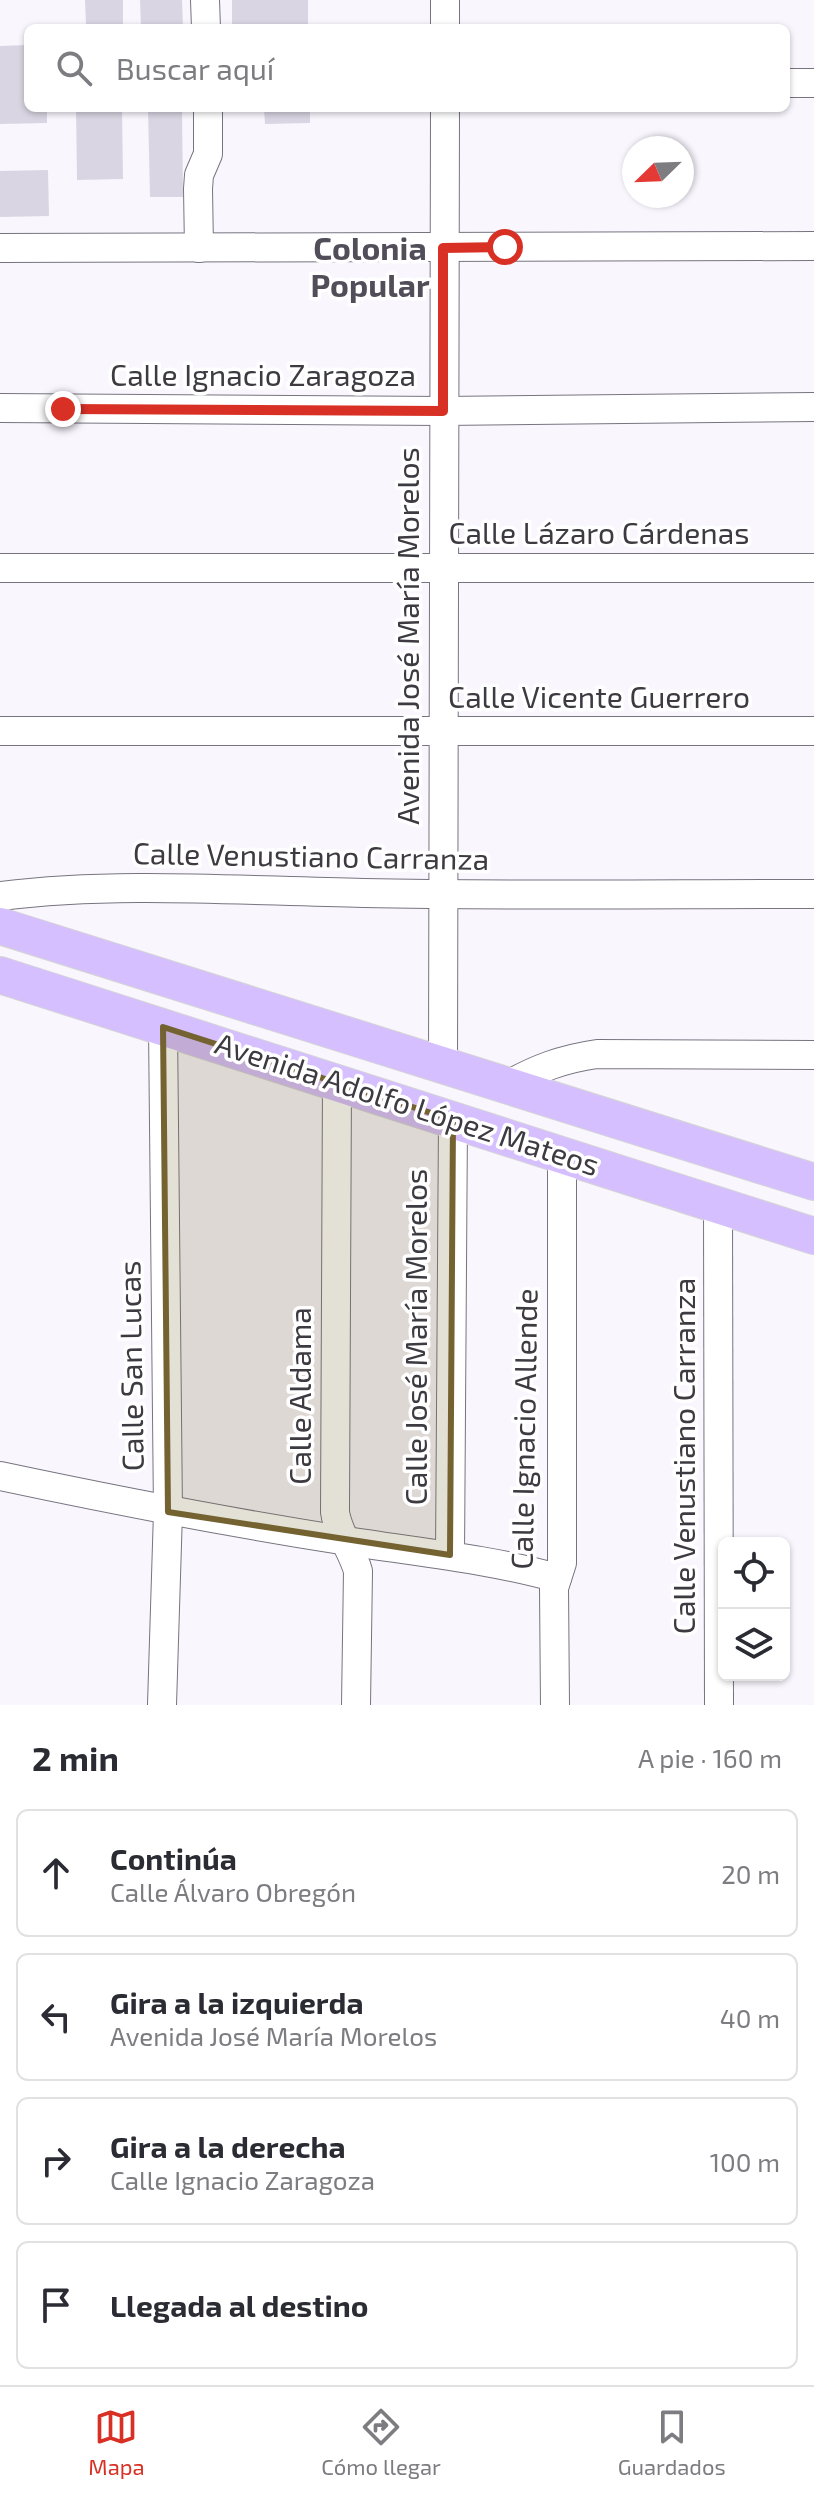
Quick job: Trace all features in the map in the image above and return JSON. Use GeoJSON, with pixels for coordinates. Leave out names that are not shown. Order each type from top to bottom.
{"type":"FeatureCollection","features":[{"type":"Feature","properties":{"kind":"main road","name":"Avenida Adolfo López Mateos"},"geometry":{"type":"LineString","coordinates":[[0,926],[814,1182]]}},
{"type":"Feature","properties":{"kind":"main road","name":"Avenida Adolfo López Mateos"},"geometry":{"type":"LineString","coordinates":[[0,975],[814,1236]]}},
{"type":"Feature","properties":{"kind":"street"},"geometry":{"type":"LineString","coordinates":[[205,0],[206,24]]}},
{"type":"Feature","properties":{"kind":"street"},"geometry":{"type":"LineString","coordinates":[[445,0],[445,24]]}},
{"type":"Feature","properties":{"kind":"street"},"geometry":{"type":"LineString","coordinates":[[790,83],[814,83]]}},
{"type":"Feature","properties":{"kind":"street"},"geometry":{"type":"LineString","coordinates":[[199,248],[198,189],[199,175],[208,154],[208,112]]}},
{"type":"Feature","properties":{"kind":"street","name":"Avenida José María Morelos"},"geometry":{"type":"LineString","coordinates":[[443,1067],[445,112]]}},
{"type":"Feature","properties":{"kind":"street"},"geometry":{"type":"LineString","coordinates":[[0,248],[814,246]]}},
{"type":"Feature","properties":{"kind":"street","name":"Calle Ignacio Zaragoza"},"geometry":{"type":"LineString","coordinates":[[0,408],[443,411],[814,407]]}},
{"type":"Feature","properties":{"kind":"street","name":"Calle Lázaro Cárdenas"},"geometry":{"type":"LineString","coordinates":[[0,568],[814,568]]}},
{"type":"Feature","properties":{"kind":"street","name":"Calle Vicente Guerrero"},"geometry":{"type":"LineString","coordinates":[[0,731],[814,731]]}},
{"type":"Feature","properties":{"kind":"street","name":"Calle Venustiano Carranza"},"geometry":{"type":"LineString","coordinates":[[0,896],[48,890],[112,888],[444,894],[814,894]]}},
{"type":"Feature","properties":{"kind":"street","name":"Calle San Lucas"},"geometry":{"type":"LineString","coordinates":[[162,1705],[168,1512],[163,1027]]}},
{"type":"Feature","properties":{"kind":"street"},"geometry":{"type":"LineString","coordinates":[[506,1086],[540,1067],[563,1059],[597,1054],[814,1055]]}},
{"type":"Feature","properties":{"kind":"street","name":"Calle Aldama"},"geometry":{"type":"LineString","coordinates":[[337,1083],[335,1512],[337,1526],[358,1571],[356,1705]]}},
{"type":"Feature","properties":{"kind":"street","name":"Calle José María Morelos"},"geometry":{"type":"LineString","coordinates":[[450,1555],[453,1120]]}},
{"type":"Feature","properties":{"kind":"street","name":"Calle Ignacio Allende"},"geometry":{"type":"LineString","coordinates":[[555,1705],[554,1605],[562,1563],[562,1154]]}},
{"type":"Feature","properties":{"kind":"street","name":"Calle Venustiano Carranza"},"geometry":{"type":"LineString","coordinates":[[718,1206],[719,1705]]}},
{"type":"Feature","properties":{"kind":"street"},"geometry":{"type":"LineString","coordinates":[[0,1476],[168,1512],[508,1564],[557,1578]]}},
{"type":"Feature","properties":{"kind":"highlighted area"},"geometry":{"type":"Polygon","coordinates":[[[163,1027],[453,1120],[450,1555],[168,1512],[163,1027]]]}},
{"type":"Feature","properties":{"kind":"building"},"geometry":{"type":"Polygon","coordinates":[[[85,0],[123,0],[123,24],[86,24],[85,0]]]}},
{"type":"Feature","properties":{"kind":"building"},"geometry":{"type":"Polygon","coordinates":[[[140,0],[182,0],[183,24],[141,24],[140,0]]]}},
{"type":"Feature","properties":{"kind":"building"},"geometry":{"type":"Polygon","coordinates":[[[232,0],[308,0],[308,24],[232,24],[232,0]]]}},
{"type":"Feature","properties":{"kind":"building"},"geometry":{"type":"Polygon","coordinates":[[[24,45],[24,112],[47,112],[47,123],[0,124],[0,46],[24,45]]]}},
{"type":"Feature","properties":{"kind":"building"},"geometry":{"type":"Polygon","coordinates":[[[76,112],[122,112],[123,179],[77,180],[76,112]]]}},
{"type":"Feature","properties":{"kind":"building"},"geometry":{"type":"Polygon","coordinates":[[[148,112],[182,112],[183,197],[150,197],[148,112]]]}},
{"type":"Feature","properties":{"kind":"building"},"geometry":{"type":"Polygon","coordinates":[[[264,112],[310,112],[310,123],[265,124],[264,112]]]}},
{"type":"Feature","properties":{"kind":"building"},"geometry":{"type":"Polygon","coordinates":[[[48,170],[49,216],[0,217],[0,171],[48,170]]]}},
{"type":"Feature","properties":{"kind":"district","name":"Colonia Popular"},"geometry":{"type":"Point","coordinates":[370,268]}},
{"type":"Feature","properties":{"kind":"route"},"geometry":{"type":"LineString","coordinates":[[63,409],[443,411],[443,248],[505,247]]}}]}
